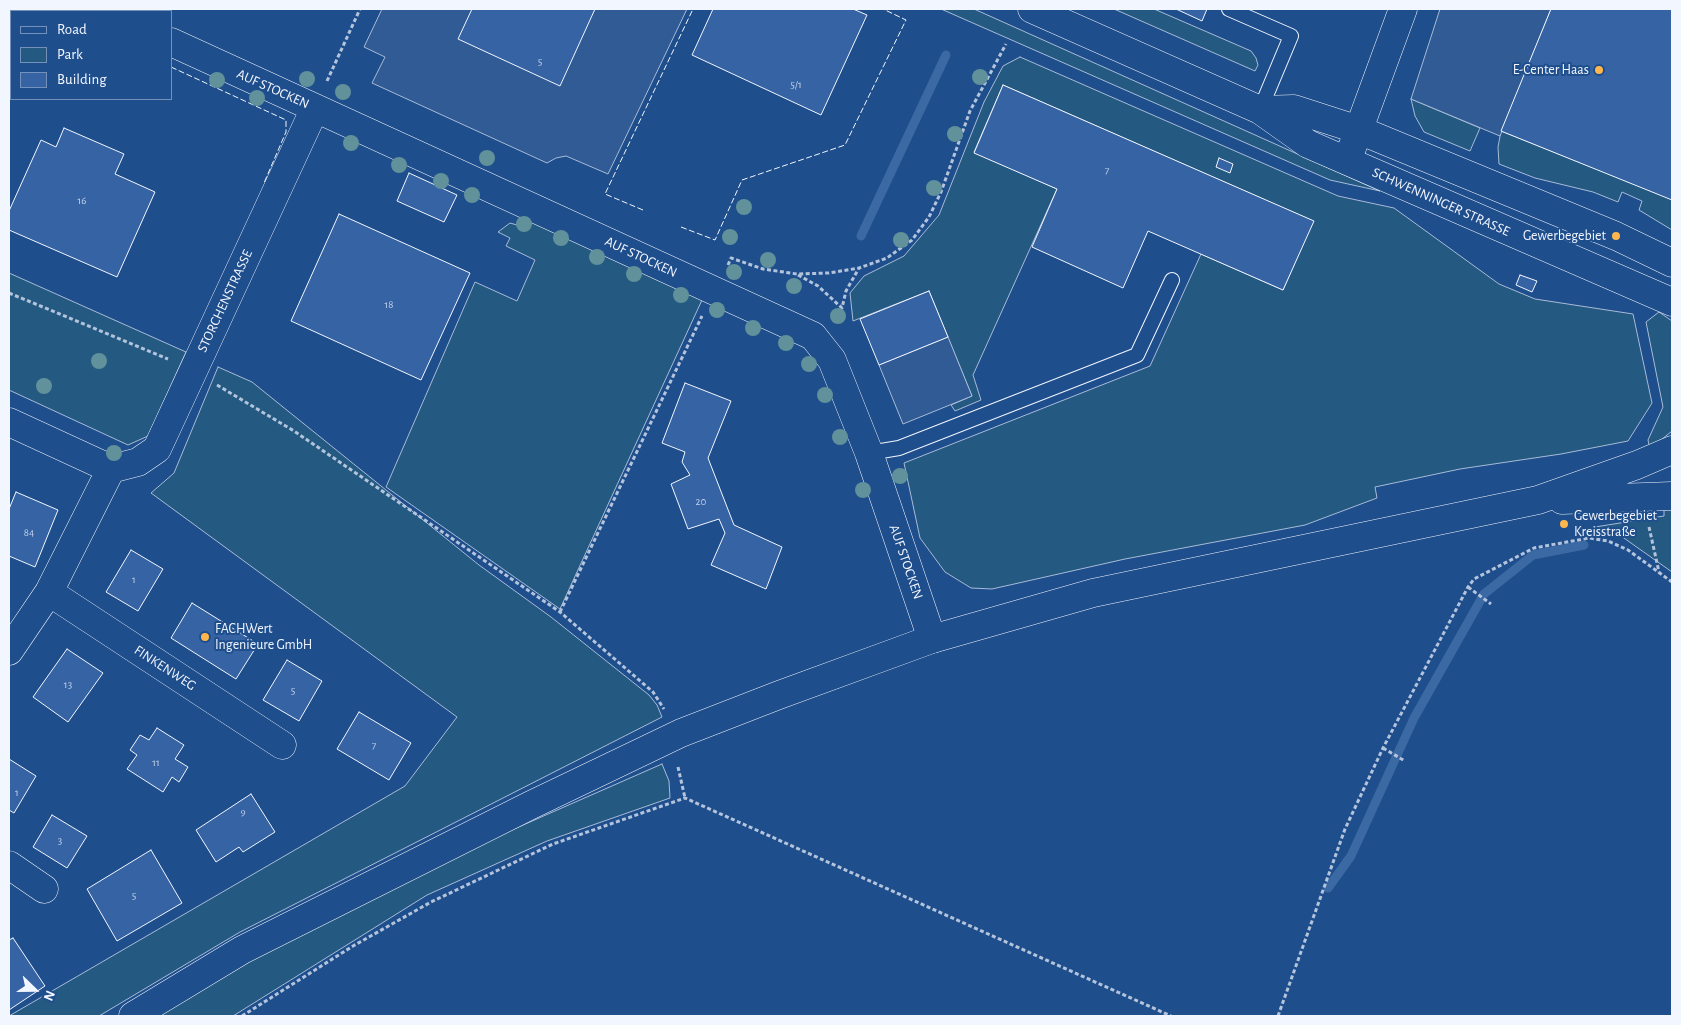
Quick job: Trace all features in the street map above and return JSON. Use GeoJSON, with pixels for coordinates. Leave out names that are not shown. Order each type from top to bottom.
{"type":"FeatureCollection","features":[{"type":"Feature","properties":{"kind":"street","name":"SCHWENNINGER STRASSE"},"geometry":{"type":"LineString","coordinates":[[1032,9],[1260,110],[1308,144],[1672,302]]}},
{"type":"Feature","properties":{"kind":"street"},"geometry":{"type":"LineString","coordinates":[[1348,160],[1403,9]]}},
{"type":"Feature","properties":{"kind":"street","name":"AUF STOCKEN"},"geometry":{"type":"LineString","coordinates":[[172,42],[813,336],[832,360],[869,453],[932,639]]}},
{"type":"Feature","properties":{"kind":"street","name":"STORCHENSTRASSE"},"geometry":{"type":"LineString","coordinates":[[111,469],[138,462],[157,449],[315,108]]}},
{"type":"Feature","properties":{"kind":"street","name":"SCHWENNINGER STRASSE"},"geometry":{"type":"LineString","coordinates":[[1260,110],[1294,109],[1359,130],[1607,232],[1666,263]]}},
{"type":"Feature","properties":{"kind":"street"},"geometry":{"type":"LineString","coordinates":[[9,422],[111,469],[48,592],[9,651]]}},
{"type":"Feature","properties":{"kind":"street"},"geometry":{"type":"LineString","coordinates":[[133,1016],[242,950],[681,733],[932,639],[1093,593],[1538,500],[1637,465],[1672,450]]}},
{"type":"Feature","properties":{"kind":"street"},"geometry":{"type":"LineString","coordinates":[[1538,500],[1672,496]]}},
{"type":"Feature","properties":{"kind":"street","name":"FINKENWEG"},"geometry":{"type":"LineString","coordinates":[[48,592],[282,745]]}},
{"type":"Feature","properties":{"kind":"street"},"geometry":{"type":"LineString","coordinates":[[9,865],[44,889]]}},
{"type":"Feature","properties":{"kind":"lane"},"geometry":{"type":"LineString","coordinates":[[1229,9],[1292,36],[1260,110]]}},
{"type":"Feature","properties":{"kind":"lane"},"geometry":{"type":"LineString","coordinates":[[869,453],[899,448],[1137,355],[1172,280]]}},
{"type":"Feature","properties":{"kind":"path"},"geometry":{"type":"LineString","coordinates":[[315,108],[360,9]]}},
{"type":"Feature","properties":{"kind":"path"},"geometry":{"type":"LineString","coordinates":[[730,262],[731,258],[763,269],[797,274],[830,273],[859,268],[887,258],[912,240],[929,217],[941,192],[970,111],[1006,44]]}},
{"type":"Feature","properties":{"kind":"path"},"geometry":{"type":"LineString","coordinates":[[797,274],[818,286],[838,304],[843,304],[846,291],[859,268]]}},
{"type":"Feature","properties":{"kind":"path"},"geometry":{"type":"LineString","coordinates":[[9,293],[171,360]]}},
{"type":"Feature","properties":{"kind":"path"},"geometry":{"type":"LineString","coordinates":[[560,612],[704,311]]}},
{"type":"Feature","properties":{"kind":"path"},"geometry":{"type":"LineString","coordinates":[[213,382],[294,431],[560,612],[653,692],[681,733],[677,764],[685,798]]}},
{"type":"Feature","properties":{"kind":"path"},"geometry":{"type":"LineString","coordinates":[[1647,520],[1660,573]]}},
{"type":"Feature","properties":{"kind":"path"},"geometry":{"type":"LineString","coordinates":[[1278,1016],[1345,828],[1382,748],[1474,579],[1534,548],[1589,538],[1608,541],[1628,550],[1672,582]]}},
{"type":"Feature","properties":{"kind":"path"},"geometry":{"type":"LineString","coordinates":[[1468,587],[1491,604]]}},
{"type":"Feature","properties":{"kind":"path"},"geometry":{"type":"LineString","coordinates":[[1382,748],[1405,761]]}},
{"type":"Feature","properties":{"kind":"path"},"geometry":{"type":"LineString","coordinates":[[242,1016],[352,946],[431,902],[553,844],[685,798],[1171,1016]]}},
{"type":"Feature","properties":{"kind":"green space"},"geometry":{"type":"Polygon","coordinates":[[[941,9],[974,9],[1380,191],[1330,180],[941,9]]]}},
{"type":"Feature","properties":{"kind":"green space"},"geometry":{"type":"Polygon","coordinates":[[[1114,9],[1154,9],[1251,51],[1258,65],[1255,71],[1114,9]]]}},
{"type":"Feature","properties":{"kind":"green space"},"geometry":{"type":"Polygon","coordinates":[[[1020,57],[1338,196],[1394,208],[1499,284],[1535,299],[1633,314],[1652,403],[1628,441],[1561,454],[1460,469],[1375,487],[1377,498],[1305,525],[1125,559],[992,589],[971,588],[945,572],[920,538],[904,463],[1150,366],[1201,254],[1283,290],[1313,221],[1003,85],[974,152],[1057,189],[973,375],[981,400],[955,411],[951,405],[972,396],[929,291],[853,321],[850,293],[864,276],[904,256],[939,215],[984,102],[1003,66],[1020,57]]]}},
{"type":"Feature","properties":{"kind":"green space"},"geometry":{"type":"Polygon","coordinates":[[[1411,99],[1480,128],[1470,151],[1424,132],[1415,116],[1411,99]]]}},
{"type":"Feature","properties":{"kind":"green space"},"geometry":{"type":"Polygon","coordinates":[[[1501,131],[1672,199],[1672,230],[1639,210],[1642,201],[1622,192],[1618,202],[1593,192],[1535,178],[1499,164],[1498,147],[1501,131]]]}},
{"type":"Feature","properties":{"kind":"green space"},"geometry":{"type":"Polygon","coordinates":[[[521,216],[702,300],[560,609],[386,487],[475,282],[517,301],[535,260],[506,246],[510,238],[498,232],[510,223],[517,225],[521,216]]]}},
{"type":"Feature","properties":{"kind":"green space"},"geometry":{"type":"Polygon","coordinates":[[[9,273],[186,352],[148,436],[128,445],[9,390],[9,273]]]}},
{"type":"Feature","properties":{"kind":"green space"},"geometry":{"type":"Polygon","coordinates":[[[1659,312],[1672,321],[1672,431],[1650,449],[1648,440],[1663,407],[1646,322],[1659,312]]]}},
{"type":"Feature","properties":{"kind":"green space"},"geometry":{"type":"Polygon","coordinates":[[[218,367],[252,382],[479,565],[551,617],[649,695],[657,705],[662,717],[240,932],[99,1016],[9,1016],[405,786],[457,717],[151,493],[174,473],[218,367]]]}},
{"type":"Feature","properties":{"kind":"green space"},"geometry":{"type":"Polygon","coordinates":[[[1664,507],[1672,508],[1672,572],[1614,531],[1594,532],[1595,527],[1664,516],[1664,507]]]}},
{"type":"Feature","properties":{"kind":"green space"},"geometry":{"type":"Polygon","coordinates":[[[662,764],[669,781],[670,798],[547,841],[427,895],[233,1016],[141,1016],[498,836],[662,764]]]}},
{"type":"Feature","properties":{"kind":"shaded area"},"geometry":{"type":"Polygon","coordinates":[[[382,9],[687,9],[608,174],[566,156],[556,158],[547,163],[372,83],[385,57],[364,47],[382,9]]]}},
{"type":"Feature","properties":{"kind":"shaded area"},"geometry":{"type":"Polygon","coordinates":[[[1440,9],[1551,9],[1500,136],[1411,99],[1440,9]]]}},
{"type":"Feature","properties":{"kind":"shaded area"},"geometry":{"type":"Polygon","coordinates":[[[948,337],[972,396],[903,424],[879,365],[948,337]]]}},
{"type":"Feature","properties":{"kind":"building"},"geometry":{"type":"Polygon","coordinates":[[[472,9],[595,9],[560,86],[458,39],[472,9]]]}},
{"type":"Feature","properties":{"kind":"building"},"geometry":{"type":"Polygon","coordinates":[[[713,9],[853,9],[867,15],[821,115],[692,55],[713,9]]]}},
{"type":"Feature","properties":{"kind":"building"},"geometry":{"type":"Polygon","coordinates":[[[1176,9],[1207,9],[1202,21],[1176,9]]]}},
{"type":"Feature","properties":{"kind":"building","name":"E-Center Haas"},"geometry":{"type":"Polygon","coordinates":[[[1551,9],[1672,9],[1672,200],[1501,131],[1551,9]]]}},
{"type":"Feature","properties":{"kind":"building"},"geometry":{"type":"Polygon","coordinates":[[[1003,85],[1314,221],[1283,290],[1148,231],[1123,288],[1032,247],[1057,189],[974,153],[1003,85]]]}},
{"type":"Feature","properties":{"kind":"building"},"geometry":{"type":"Polygon","coordinates":[[[64,128],[124,154],[115,174],[155,192],[117,277],[9,230],[9,211],[41,140],[56,147],[64,128]]]}},
{"type":"Feature","properties":{"kind":"building"},"geometry":{"type":"Polygon","coordinates":[[[1219,158],[1233,164],[1230,173],[1216,167],[1219,158]]]}},
{"type":"Feature","properties":{"kind":"building"},"geometry":{"type":"Polygon","coordinates":[[[409,173],[457,195],[444,222],[397,201],[409,173]]]}},
{"type":"Feature","properties":{"kind":"building"},"geometry":{"type":"Polygon","coordinates":[[[339,214],[470,273],[421,380],[291,321],[339,214]]]}},
{"type":"Feature","properties":{"kind":"building"},"geometry":{"type":"Polygon","coordinates":[[[1520,275],[1537,281],[1532,292],[1516,285],[1520,275]]]}},
{"type":"Feature","properties":{"kind":"building"},"geometry":{"type":"Polygon","coordinates":[[[929,291],[948,337],[879,365],[860,319],[929,291]]]}},
{"type":"Feature","properties":{"kind":"building"},"geometry":{"type":"Polygon","coordinates":[[[685,383],[731,401],[708,458],[734,525],[782,547],[766,589],[711,565],[725,533],[719,519],[688,529],[671,484],[690,475],[682,462],[685,452],[662,443],[685,383]]]}},
{"type":"Feature","properties":{"kind":"building"},"geometry":{"type":"Polygon","coordinates":[[[16,492],[58,510],[35,567],[9,556],[9,509],[16,492]]]}},
{"type":"Feature","properties":{"kind":"building"},"geometry":{"type":"Polygon","coordinates":[[[131,550],[163,569],[138,611],[106,592],[131,550]]]}},
{"type":"Feature","properties":{"kind":"building"},"geometry":{"type":"Polygon","coordinates":[[[192,603],[258,644],[236,679],[171,638],[192,603]]]}},
{"type":"Feature","properties":{"kind":"building"},"geometry":{"type":"Polygon","coordinates":[[[67,649],[103,673],[68,722],[33,697],[67,649]]]}},
{"type":"Feature","properties":{"kind":"building"},"geometry":{"type":"Polygon","coordinates":[[[287,660],[322,681],[299,721],[263,700],[287,660]]]}},
{"type":"Feature","properties":{"kind":"building"},"geometry":{"type":"Polygon","coordinates":[[[359,712],[411,743],[389,780],[337,749],[359,712]]]}},
{"type":"Feature","properties":{"kind":"building"},"geometry":{"type":"Polygon","coordinates":[[[157,728],[184,745],[175,759],[188,767],[179,782],[172,777],[163,792],[127,769],[137,755],[130,750],[140,735],[149,740],[157,728]]]}},
{"type":"Feature","properties":{"kind":"building"},"geometry":{"type":"Polygon","coordinates":[[[9,759],[36,776],[14,813],[9,810],[9,759]]]}},
{"type":"Feature","properties":{"kind":"building"},"geometry":{"type":"Polygon","coordinates":[[[251,794],[275,832],[243,852],[239,847],[216,862],[196,830],[251,794]]]}},
{"type":"Feature","properties":{"kind":"building"},"geometry":{"type":"Polygon","coordinates":[[[52,815],[87,836],[67,868],[33,847],[52,815]]]}},
{"type":"Feature","properties":{"kind":"building"},"geometry":{"type":"Polygon","coordinates":[[[151,850],[182,903],[117,941],[87,889],[151,850]]]}},
{"type":"Feature","properties":{"kind":"building"},"geometry":{"type":"Polygon","coordinates":[[[13,938],[45,986],[9,1010],[9,940],[13,938]]]}},
{"type":"Feature","properties":{"kind":"waterway"},"geometry":{"type":"LineString","coordinates":[[861,236],[946,55]]}},
{"type":"Feature","properties":{"kind":"waterway"},"geometry":{"type":"LineString","coordinates":[[1328,888],[1351,856],[1414,718],[1484,594],[1533,555],[1584,545]]}},
{"type":"Feature","properties":{"kind":"fence"},"geometry":{"type":"LineString","coordinates":[[643,210],[605,194],[693,9]]}},
{"type":"Feature","properties":{"kind":"fence"},"geometry":{"type":"LineString","coordinates":[[681,227],[715,240],[742,180],[845,145],[906,20],[883,9]]}},
{"type":"Feature","properties":{"kind":"fence"},"geometry":{"type":"LineString","coordinates":[[172,67],[286,120],[286,132],[264,183]]}},
{"type":"Feature","properties":{"kind":"place","name":"E-Center Haas"},"geometry":{"type":"Point","coordinates":[1599,70]}},
{"type":"Feature","properties":{"kind":"place","name":"Gewerbegebiet"},"geometry":{"type":"Point","coordinates":[1616,236]}},
{"type":"Feature","properties":{"kind":"place","name":"Gewerbegebiet Kreisstraße"},"geometry":{"type":"Point","coordinates":[1564,524]}},
{"type":"Feature","properties":{"kind":"place","name":"FACHWert Ingenieure GmbH"},"geometry":{"type":"Point","coordinates":[205,637]}}]}
